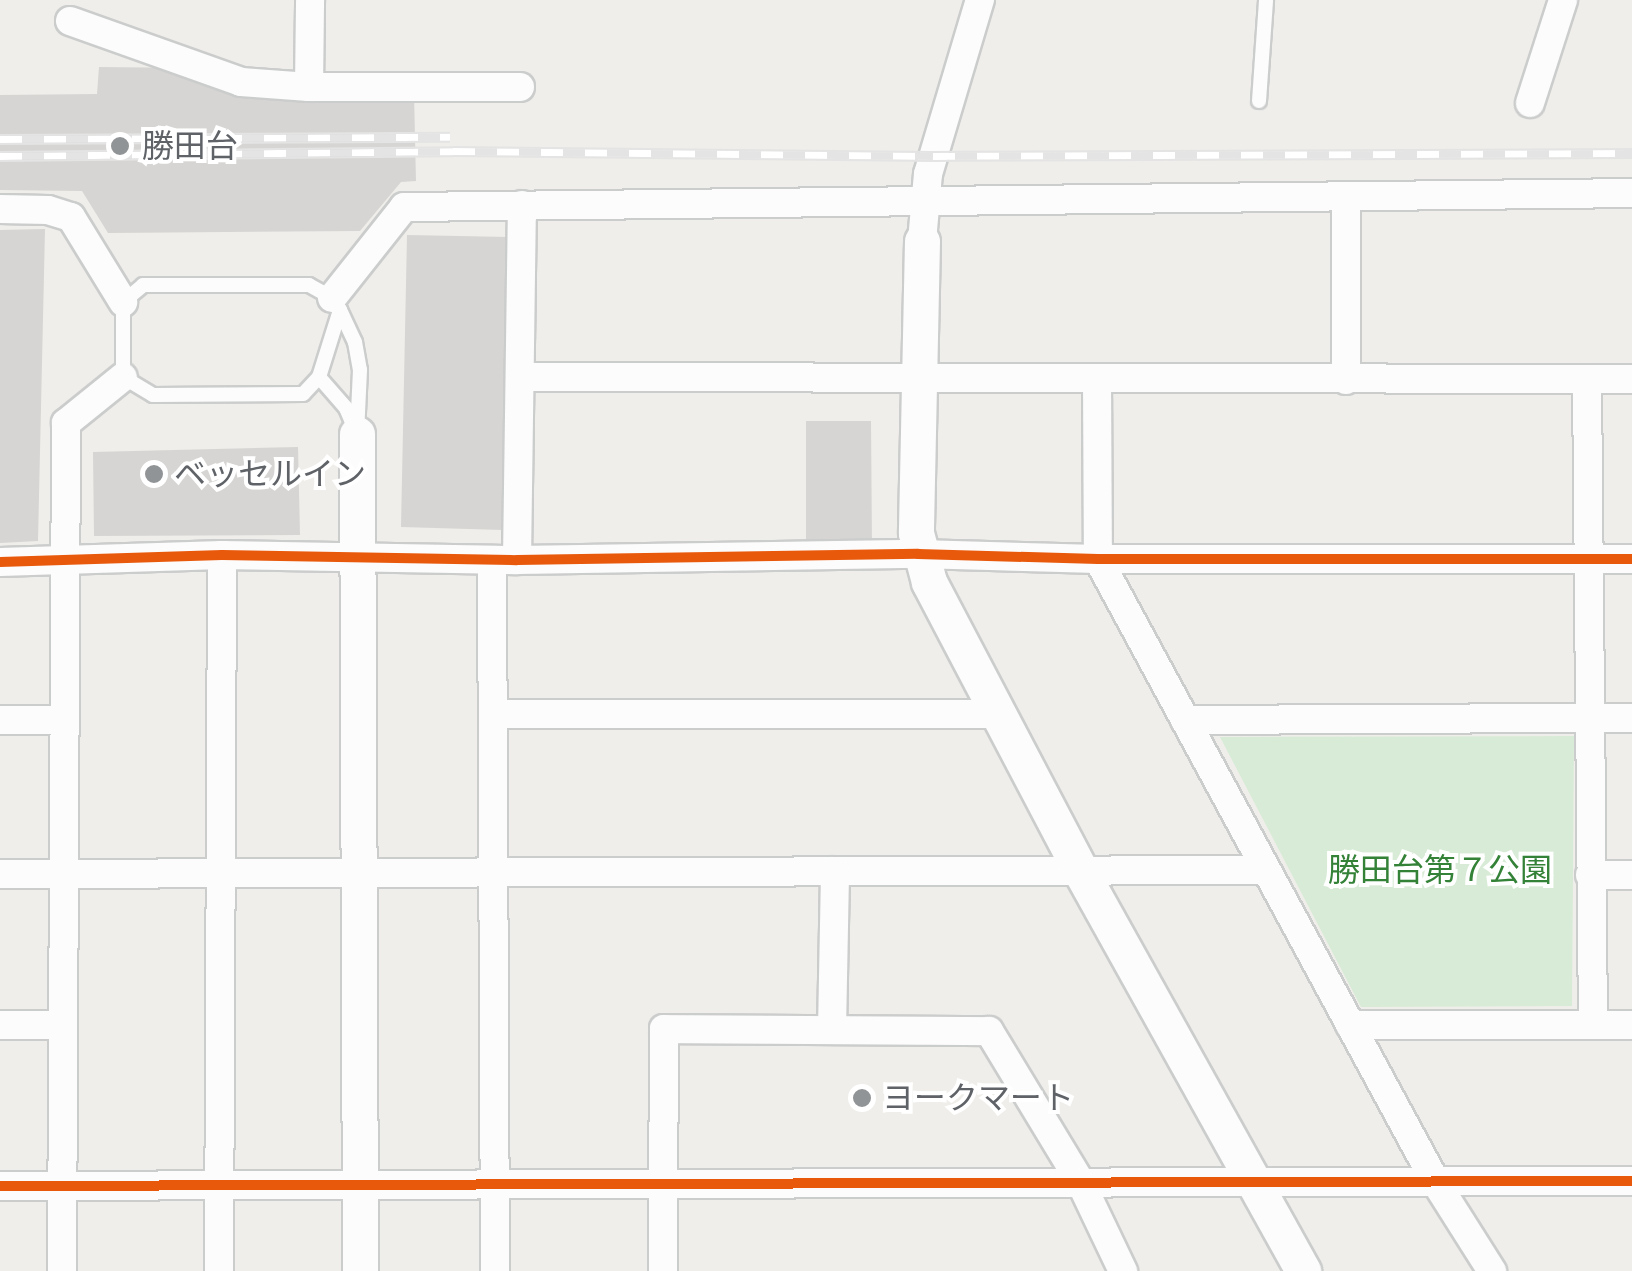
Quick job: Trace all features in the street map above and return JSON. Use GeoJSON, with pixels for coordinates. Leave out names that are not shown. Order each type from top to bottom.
{"type":"FeatureCollection","features":[{"type":"Feature","properties":{"kind":"street"},"geometry":{"type":"LineString","coordinates":[[309,87],[310,0]]}},
{"type":"Feature","properties":{"kind":"street"},"geometry":{"type":"LineString","coordinates":[[980,0],[932,156],[924,199],[918,554],[1080,870],[1303,1271]]}},
{"type":"Feature","properties":{"kind":"street"},"geometry":{"type":"LineString","coordinates":[[1530,103],[1564,0]]}},
{"type":"Feature","properties":{"kind":"street"},"geometry":{"type":"LineString","coordinates":[[70,20],[240,82],[309,87],[520,87]]}},
{"type":"Feature","properties":{"kind":"street"},"geometry":{"type":"LineString","coordinates":[[336,304],[404,207],[1632,193]]}},
{"type":"Feature","properties":{"kind":"street"},"geometry":{"type":"LineString","coordinates":[[1346,196],[1346,380]]}},
{"type":"Feature","properties":{"kind":"street"},"geometry":{"type":"LineString","coordinates":[[495,1271],[493,714],[522,377],[522,204]]}},
{"type":"Feature","properties":{"kind":"street"},"geometry":{"type":"LineString","coordinates":[[0,209],[48,210],[71,218],[124,302]]}},
{"type":"Feature","properties":{"kind":"street"},"geometry":{"type":"LineString","coordinates":[[62,1271],[62,560],[66,423],[123,377]]}},
{"type":"Feature","properties":{"kind":"street"},"geometry":{"type":"LineString","coordinates":[[522,377],[1632,379]]}},
{"type":"Feature","properties":{"kind":"street"},"geometry":{"type":"LineString","coordinates":[[1587,379],[1592,1026]]}},
{"type":"Feature","properties":{"kind":"street"},"geometry":{"type":"LineString","coordinates":[[1097,380],[1098,558],[1435,1181],[1492,1271]]}},
{"type":"Feature","properties":{"kind":"street"},"geometry":{"type":"LineString","coordinates":[[358,434],[360,1271]]}},
{"type":"Feature","properties":{"kind":"street"},"geometry":{"type":"LineString","coordinates":[[0,562],[222,556],[505,560],[918,554],[1632,559]]}},
{"type":"Feature","properties":{"kind":"street"},"geometry":{"type":"LineString","coordinates":[[220,1271],[222,556]]}},
{"type":"Feature","properties":{"kind":"street"},"geometry":{"type":"LineString","coordinates":[[493,714],[998,714]]}},
{"type":"Feature","properties":{"kind":"street"},"geometry":{"type":"LineString","coordinates":[[1185,720],[1632,718]]}},
{"type":"Feature","properties":{"kind":"street"},"geometry":{"type":"LineString","coordinates":[[0,720],[62,720]]}},
{"type":"Feature","properties":{"kind":"street"},"geometry":{"type":"LineString","coordinates":[[0,874],[1266,870]]}},
{"type":"Feature","properties":{"kind":"street"},"geometry":{"type":"LineString","coordinates":[[832,1030],[835,871]]}},
{"type":"Feature","properties":{"kind":"street"},"geometry":{"type":"LineString","coordinates":[[1590,875],[1632,875]]}},
{"type":"Feature","properties":{"kind":"street"},"geometry":{"type":"LineString","coordinates":[[0,1025],[63,1024]]}},
{"type":"Feature","properties":{"kind":"street"},"geometry":{"type":"LineString","coordinates":[[1350,1024],[1632,1026]]}},
{"type":"Feature","properties":{"kind":"street"},"geometry":{"type":"LineString","coordinates":[[663,1271],[664,1029],[989,1031],[1082,1182],[1123,1271]]}},
{"type":"Feature","properties":{"kind":"street"},"geometry":{"type":"LineString","coordinates":[[0,1186],[1632,1180]]}},
{"type":"Feature","properties":{"kind":"lane"},"geometry":{"type":"LineString","coordinates":[[1259,101],[1266,0]]}},
{"type":"Feature","properties":{"kind":"lane"},"geometry":{"type":"LineString","coordinates":[[336,304],[319,378],[304,394],[153,395],[123,377],[124,302],[143,285],[309,285],[336,304],[355,342],[360,370],[358,434]]}},
{"type":"Feature","properties":{"kind":"lane"},"geometry":{"type":"LineString","coordinates":[[319,378],[346,408],[358,434]]}},
{"type":"Feature","properties":{"kind":"green space","name":"勝田台第７公園"},"geometry":{"type":"Polygon","coordinates":[[[1574,736],[1572,1006],[1361,1007],[1220,737],[1574,736]]]}},
{"type":"Feature","properties":{"kind":"building"},"geometry":{"type":"Polygon","coordinates":[[[99,67],[193,68],[414,94],[416,181],[401,182],[360,231],[108,233],[82,191],[0,190],[0,95],[97,94],[99,67]]]}},
{"type":"Feature","properties":{"kind":"building"},"geometry":{"type":"Polygon","coordinates":[[[45,229],[38,541],[0,543],[0,230],[45,229]]]}},
{"type":"Feature","properties":{"kind":"building"},"geometry":{"type":"Polygon","coordinates":[[[407,235],[509,237],[503,530],[401,527],[407,235]]]}},
{"type":"Feature","properties":{"kind":"building"},"geometry":{"type":"Polygon","coordinates":[[[806,421],[871,421],[872,547],[806,547],[806,421]]]}},
{"type":"Feature","properties":{"kind":"building"},"geometry":{"type":"Polygon","coordinates":[[[298,447],[300,535],[94,536],[93,452],[298,447]]]}},
{"type":"Feature","properties":{"kind":"railway"},"geometry":{"type":"LineString","coordinates":[[0,139],[450,137]]}},
{"type":"Feature","properties":{"kind":"railway"},"geometry":{"type":"LineString","coordinates":[[0,156],[453,151],[933,156],[1632,153]]}},
{"type":"Feature","properties":{"kind":"cycle path"},"geometry":{"type":"LineString","coordinates":[[0,562],[222,555],[517,560],[918,554],[1098,559],[1632,559]]}},
{"type":"Feature","properties":{"kind":"cycle path"},"geometry":{"type":"LineString","coordinates":[[0,1186],[1632,1181]]}},
{"type":"Feature","properties":{"kind":"place","name":"勝田台"},"geometry":{"type":"Point","coordinates":[120,146]}},
{"type":"Feature","properties":{"kind":"place","name":"ベッセルイン"},"geometry":{"type":"Point","coordinates":[154,474]}},
{"type":"Feature","properties":{"kind":"place","name":"ヨークマート"},"geometry":{"type":"Point","coordinates":[862,1098]}}]}
